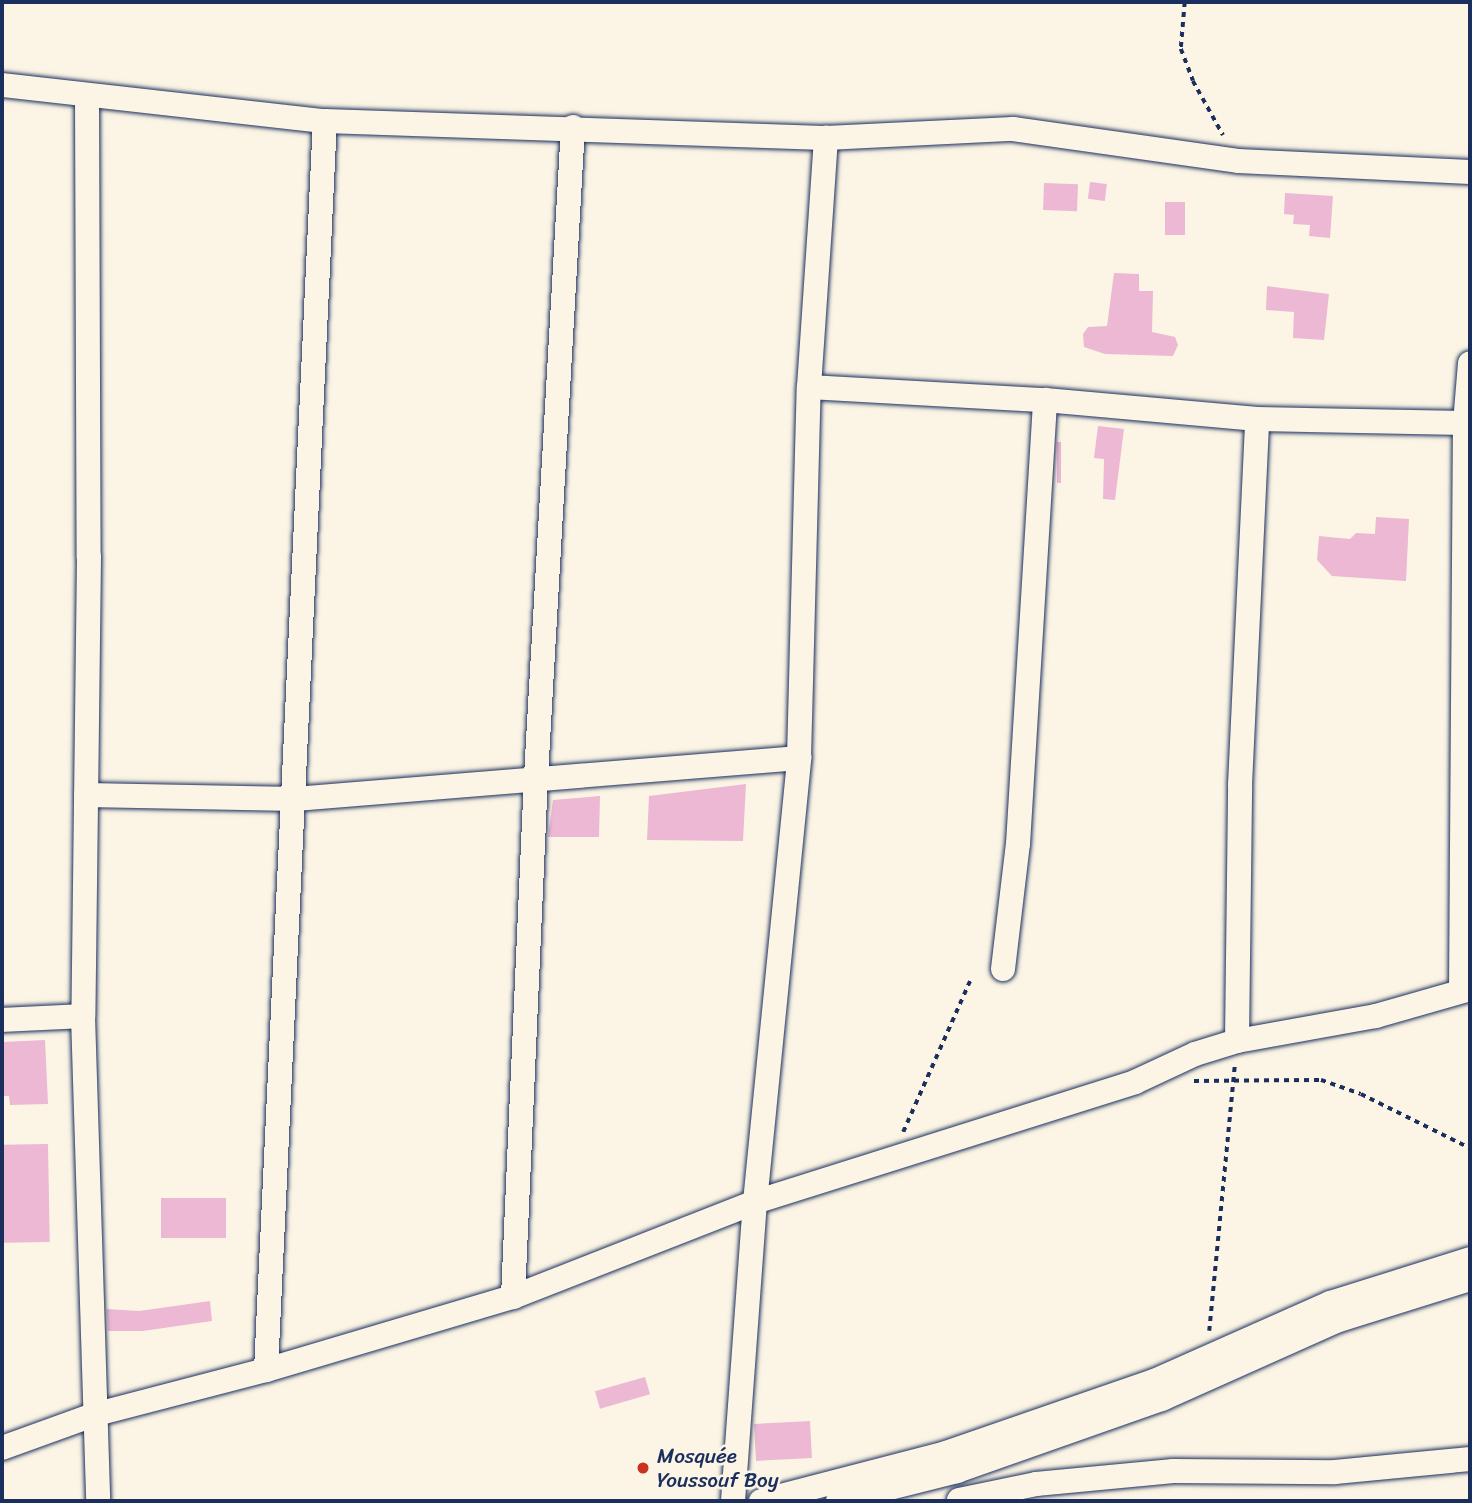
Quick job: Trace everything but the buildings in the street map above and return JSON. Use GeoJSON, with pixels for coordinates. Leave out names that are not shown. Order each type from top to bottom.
{"type":"FeatureCollection","features":[{"type":"Feature","properties":{"kind":"street"},"geometry":{"type":"LineString","coordinates":[[2,85],[326,121],[573,127],[826,138],[1039,130],[1238,161],[1470,172]]}},
{"type":"Feature","properties":{"kind":"street"},"geometry":{"type":"LineString","coordinates":[[87,94],[83,1016],[93,1415],[98,1501]]}},
{"type":"Feature","properties":{"kind":"street"},"geometry":{"type":"LineString","coordinates":[[265,1370],[295,799],[326,121]]}},
{"type":"Feature","properties":{"kind":"street"},"geometry":{"type":"LineString","coordinates":[[513,1297],[536,776],[573,127]]}},
{"type":"Feature","properties":{"kind":"street"},"geometry":{"type":"LineString","coordinates":[[733,1501],[755,1202],[799,758],[809,387],[826,138]]}},
{"type":"Feature","properties":{"kind":"street"},"geometry":{"type":"LineString","coordinates":[[2,1448],[93,1415],[265,1370],[513,1297],[755,1202],[892,1156],[1135,1083],[1195,1054],[1237,1041],[1376,1016],[1466,990],[1465,422],[1470,363]]}},
{"type":"Feature","properties":{"kind":"street"},"geometry":{"type":"LineString","coordinates":[[809,387],[1045,400],[1257,419],[1465,422]]}},
{"type":"Feature","properties":{"kind":"street"},"geometry":{"type":"LineString","coordinates":[[1003,969],[1018,844],[1045,400]]}},
{"type":"Feature","properties":{"kind":"street"},"geometry":{"type":"LineString","coordinates":[[1237,1041],[1241,758],[1257,419]]}},
{"type":"Feature","properties":{"kind":"street"},"geometry":{"type":"LineString","coordinates":[[86,795],[295,799],[536,776],[799,758]]}},
{"type":"Feature","properties":{"kind":"street"},"geometry":{"type":"LineString","coordinates":[[2,1020],[83,1016]]}},
{"type":"Feature","properties":{"kind":"street"},"geometry":{"type":"LineString","coordinates":[[761,1501],[946,1453],[1154,1381],[1329,1303],[1470,1259]]}},
{"type":"Feature","properties":{"kind":"street"},"geometry":{"type":"LineString","coordinates":[[838,1501],[957,1471],[1161,1399],[1336,1321],[1470,1279]]}},
{"type":"Feature","properties":{"kind":"street"},"geometry":{"type":"LineString","coordinates":[[957,1471],[959,1501],[1036,1484],[1174,1471],[1335,1472],[1470,1459]]}},
{"type":"Feature","properties":{"kind":"path"},"geometry":{"type":"LineString","coordinates":[[1185,2],[1181,49],[1193,81],[1238,161]]}},
{"type":"Feature","properties":{"kind":"path"},"geometry":{"type":"LineString","coordinates":[[892,1156],[970,981]]}},
{"type":"Feature","properties":{"kind":"path"},"geometry":{"type":"LineString","coordinates":[[1206,1357],[1237,1041]]}},
{"type":"Feature","properties":{"kind":"path"},"geometry":{"type":"LineString","coordinates":[[1233,1080],[1303,1079],[1339,1085],[1470,1148]]}},
{"type":"Feature","properties":{"kind":"place","name":"Mosquée Youssouf Boy"},"geometry":{"type":"Point","coordinates":[643,1468]}}]}
